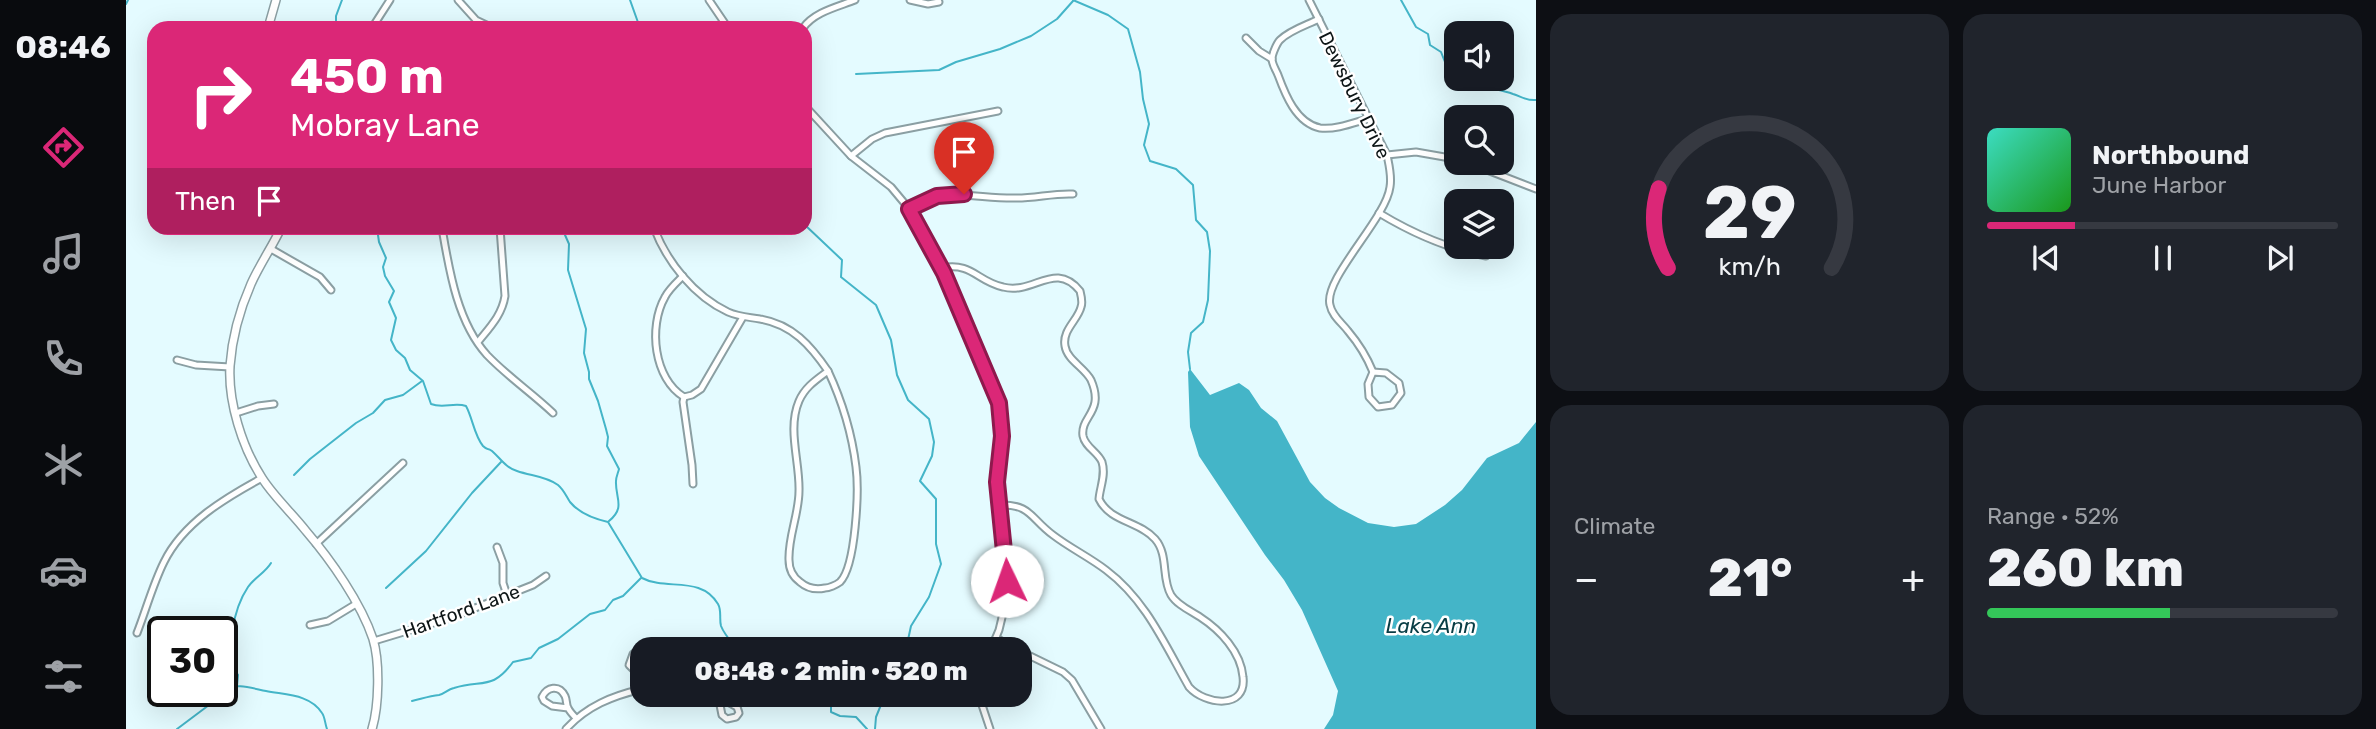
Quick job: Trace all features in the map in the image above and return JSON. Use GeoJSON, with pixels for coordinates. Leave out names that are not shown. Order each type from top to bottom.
{"type":"FeatureCollection","features":[{"type":"Feature","properties":{"kind":"main road"},"geometry":{"type":"LineString","coordinates":[[270,21],[276,0]]}},
{"type":"Feature","properties":{"kind":"main road"},"geometry":{"type":"LineString","coordinates":[[278,235],[252,281],[240,310],[230,367],[236,414],[244,442],[262,478],[316,544],[356,604],[374,641],[377,666],[372,729]]}},
{"type":"Feature","properties":{"kind":"street"},"geometry":{"type":"LineString","coordinates":[[376,21],[390,0]]}},
{"type":"Feature","properties":{"kind":"street"},"geometry":{"type":"LineString","coordinates":[[458,0],[478,21]]}},
{"type":"Feature","properties":{"kind":"street"},"geometry":{"type":"LineString","coordinates":[[709,0],[723,21]]}},
{"type":"Feature","properties":{"kind":"street"},"geometry":{"type":"LineString","coordinates":[[808,21],[855,0]]}},
{"type":"Feature","properties":{"kind":"street"},"geometry":{"type":"LineString","coordinates":[[910,0],[928,4],[939,2]]}},
{"type":"Feature","properties":{"kind":"street","name":"Dewsbury Drive"},"geometry":{"type":"LineString","coordinates":[[1309,0],[1387,155],[1390,187],[1380,213],[1335,282],[1329,298],[1335,316],[1359,346],[1373,372]]}},
{"type":"Feature","properties":{"kind":"street"},"geometry":{"type":"LineString","coordinates":[[1272,60],[1279,40],[1319,19]]}},
{"type":"Feature","properties":{"kind":"street"},"geometry":{"type":"LineString","coordinates":[[1246,38],[1272,60],[1290,101],[1307,122],[1319,128],[1367,118]]}},
{"type":"Feature","properties":{"kind":"street"},"geometry":{"type":"LineString","coordinates":[[851,156],[872,139],[885,133],[998,111]]}},
{"type":"Feature","properties":{"kind":"street"},"geometry":{"type":"LineString","coordinates":[[812,114],[851,156],[891,187],[909,209],[941,268],[999,403],[1002,436],[997,482],[1007,581],[1005,605],[996,637]]}},
{"type":"Feature","properties":{"kind":"street"},"geometry":{"type":"LineString","coordinates":[[1387,155],[1416,152],[1444,157]]}},
{"type":"Feature","properties":{"kind":"street"},"geometry":{"type":"LineString","coordinates":[[1500,175],[1536,189]]}},
{"type":"Feature","properties":{"kind":"street"},"geometry":{"type":"LineString","coordinates":[[909,209],[926,199],[950,194],[1020,198],[1073,194]]}},
{"type":"Feature","properties":{"kind":"street"},"geometry":{"type":"LineString","coordinates":[[1380,213],[1409,230],[1444,243]]}},
{"type":"Feature","properties":{"kind":"street"},"geometry":{"type":"LineString","coordinates":[[443,235],[461,307],[478,342],[496,363],[553,412]]}},
{"type":"Feature","properties":{"kind":"street"},"geometry":{"type":"LineString","coordinates":[[478,342],[503,307],[505,296],[501,235]]}},
{"type":"Feature","properties":{"kind":"street"},"geometry":{"type":"LineString","coordinates":[[657,235],[667,257],[683,276],[712,302],[743,317],[782,325],[799,336],[828,371],[852,441],[857,471],[857,510],[848,565],[840,582],[818,589],[798,581],[791,573],[789,559],[799,491],[795,435],[798,403],[806,387],[828,371]]}},
{"type":"Feature","properties":{"kind":"street"},"geometry":{"type":"LineString","coordinates":[[271,249],[320,277],[331,290]]}},
{"type":"Feature","properties":{"kind":"street"},"geometry":{"type":"LineString","coordinates":[[941,268],[954,265],[967,268],[1002,287],[1020,288],[1060,277],[1068,279],[1080,291],[1082,307],[1072,322],[1065,347],[1070,357],[1090,379],[1096,396],[1083,435],[1102,463],[1104,471],[1099,499],[1109,513],[1143,529],[1155,539],[1161,550],[1170,594],[1204,620],[1235,652],[1244,680],[1243,688],[1231,699],[1215,702],[1194,693],[1161,634],[1134,596],[1108,571],[1071,548],[1023,507],[999,505]]}},
{"type":"Feature","properties":{"kind":"street"},"geometry":{"type":"LineString","coordinates":[[683,276],[664,297],[656,332],[658,357],[672,389],[684,397],[692,396],[701,389],[743,317]]}},
{"type":"Feature","properties":{"kind":"street"},"geometry":{"type":"LineString","coordinates":[[177,360],[196,365],[230,367]]}},
{"type":"Feature","properties":{"kind":"street"},"geometry":{"type":"LineString","coordinates":[[1373,372],[1392,375],[1399,383],[1401,393],[1392,405],[1378,407],[1369,397],[1368,384],[1373,372]]}},
{"type":"Feature","properties":{"kind":"street"},"geometry":{"type":"LineString","coordinates":[[684,397],[682,402],[693,484]]}},
{"type":"Feature","properties":{"kind":"street"},"geometry":{"type":"LineString","coordinates":[[236,414],[258,405],[274,404]]}},
{"type":"Feature","properties":{"kind":"street"},"geometry":{"type":"LineString","coordinates":[[316,544],[403,463]]}},
{"type":"Feature","properties":{"kind":"street"},"geometry":{"type":"LineString","coordinates":[[137,633],[163,563],[180,538],[211,510],[262,478]]}},
{"type":"Feature","properties":{"kind":"street"},"geometry":{"type":"LineString","coordinates":[[497,547],[503,564],[503,583],[507,595]]}},
{"type":"Feature","properties":{"kind":"street","name":"Hartford Lane"},"geometry":{"type":"LineString","coordinates":[[374,641],[450,618],[533,585],[547,576]]}},
{"type":"Feature","properties":{"kind":"street"},"geometry":{"type":"LineString","coordinates":[[310,625],[328,621],[356,604]]}},
{"type":"Feature","properties":{"kind":"street"},"geometry":{"type":"LineString","coordinates":[[1032,657],[1063,672],[1072,680],[1101,729]]}},
{"type":"Feature","properties":{"kind":"street"},"geometry":{"type":"LineString","coordinates":[[568,708],[548,704],[542,697],[544,692],[551,688],[558,689],[565,696],[568,708],[576,718]]}},
{"type":"Feature","properties":{"kind":"street"},"geometry":{"type":"LineString","coordinates":[[566,729],[576,718],[608,698],[630,692]]}},
{"type":"Feature","properties":{"kind":"street"},"geometry":{"type":"LineString","coordinates":[[983,707],[990,729]]}},
{"type":"Feature","properties":{"kind":"water","name":"Lake Ann"},"geometry":{"type":"Polygon","coordinates":[[[1190,369],[1210,395],[1239,383],[1249,390],[1261,408],[1277,421],[1310,482],[1325,498],[1368,523],[1394,527],[1416,524],[1445,505],[1462,490],[1487,458],[1519,443],[1536,422],[1536,729],[1324,729],[1333,715],[1338,691],[1302,610],[1199,456],[1190,427],[1190,369]]]}},
{"type":"Feature","properties":{"kind":"waterway"},"geometry":{"type":"LineString","coordinates":[[126,4],[128,0]]}},
{"type":"Feature","properties":{"kind":"waterway"},"geometry":{"type":"LineString","coordinates":[[336,21],[342,0]]}},
{"type":"Feature","properties":{"kind":"waterway"},"geometry":{"type":"LineString","coordinates":[[630,0],[638,21]]}},
{"type":"Feature","properties":{"kind":"waterway"},"geometry":{"type":"LineString","coordinates":[[1073,0],[1108,15],[1128,29],[1140,72],[1149,124],[1144,145],[1150,161],[1176,169],[1193,185],[1196,220],[1207,232],[1210,251],[1208,300],[1203,322],[1191,333],[1188,352],[1190,369]]}},
{"type":"Feature","properties":{"kind":"waterway"},"geometry":{"type":"LineString","coordinates":[[1401,0],[1416,27],[1428,34],[1430,45],[1441,52],[1444,60]]}},
{"type":"Feature","properties":{"kind":"waterway"},"geometry":{"type":"LineString","coordinates":[[856,74],[939,70],[1031,36],[1057,19],[1073,1]]}},
{"type":"Feature","properties":{"kind":"waterway"},"geometry":{"type":"LineString","coordinates":[[1503,91],[1536,100]]}},
{"type":"Feature","properties":{"kind":"waterway"},"geometry":{"type":"LineString","coordinates":[[812,232],[842,260],[841,277],[876,305],[891,340],[897,375],[908,400],[929,419],[934,442],[932,456],[920,481],[936,499],[936,544],[941,564],[929,597],[911,626],[909,637]]}},
{"type":"Feature","properties":{"kind":"waterway"},"geometry":{"type":"LineString","coordinates":[[378,235],[386,258],[383,267],[385,276],[394,291],[389,302],[396,318],[391,340],[396,350],[405,358],[410,370],[423,381],[431,404],[466,406],[480,442],[506,465],[553,482],[578,509],[608,522],[642,578],[651,582],[693,586],[711,595],[718,604],[720,623],[727,637]]}},
{"type":"Feature","properties":{"kind":"waterway"},"geometry":{"type":"LineString","coordinates":[[565,235],[569,244],[568,270],[586,329],[584,353],[589,379],[606,429],[607,446],[619,469],[616,481],[618,507],[609,521]]}},
{"type":"Feature","properties":{"kind":"waterway"},"geometry":{"type":"LineString","coordinates":[[294,475],[310,459],[373,413],[385,400],[403,395],[422,381]]}},
{"type":"Feature","properties":{"kind":"waterway"},"geometry":{"type":"LineString","coordinates":[[386,588],[426,551],[472,493],[501,462]]}},
{"type":"Feature","properties":{"kind":"waterway"},"geometry":{"type":"LineString","coordinates":[[236,616],[248,587],[271,563]]}},
{"type":"Feature","properties":{"kind":"waterway"},"geometry":{"type":"LineString","coordinates":[[412,701],[464,685],[492,681],[513,662],[531,658],[539,648],[558,639],[590,614],[605,610],[613,600],[623,596],[641,578]]}},
{"type":"Feature","properties":{"kind":"waterway"},"geometry":{"type":"LineString","coordinates":[[238,686],[289,695],[311,702],[324,716],[327,729]]}},
{"type":"Feature","properties":{"kind":"waterway"},"geometry":{"type":"LineString","coordinates":[[177,729],[206,707]]}},
{"type":"Feature","properties":{"kind":"waterway"},"geometry":{"type":"LineString","coordinates":[[831,707],[831,712],[840,716],[856,717],[867,729]]}},
{"type":"Feature","properties":{"kind":"waterway"},"geometry":{"type":"LineString","coordinates":[[875,729],[880,707]]}},
{"type":"Feature","properties":{"kind":"route"},"geometry":{"type":"LineString","coordinates":[[964,194],[926,199],[909,209],[944,273],[999,403],[1002,436],[997,482],[1007,581]]}}]}
